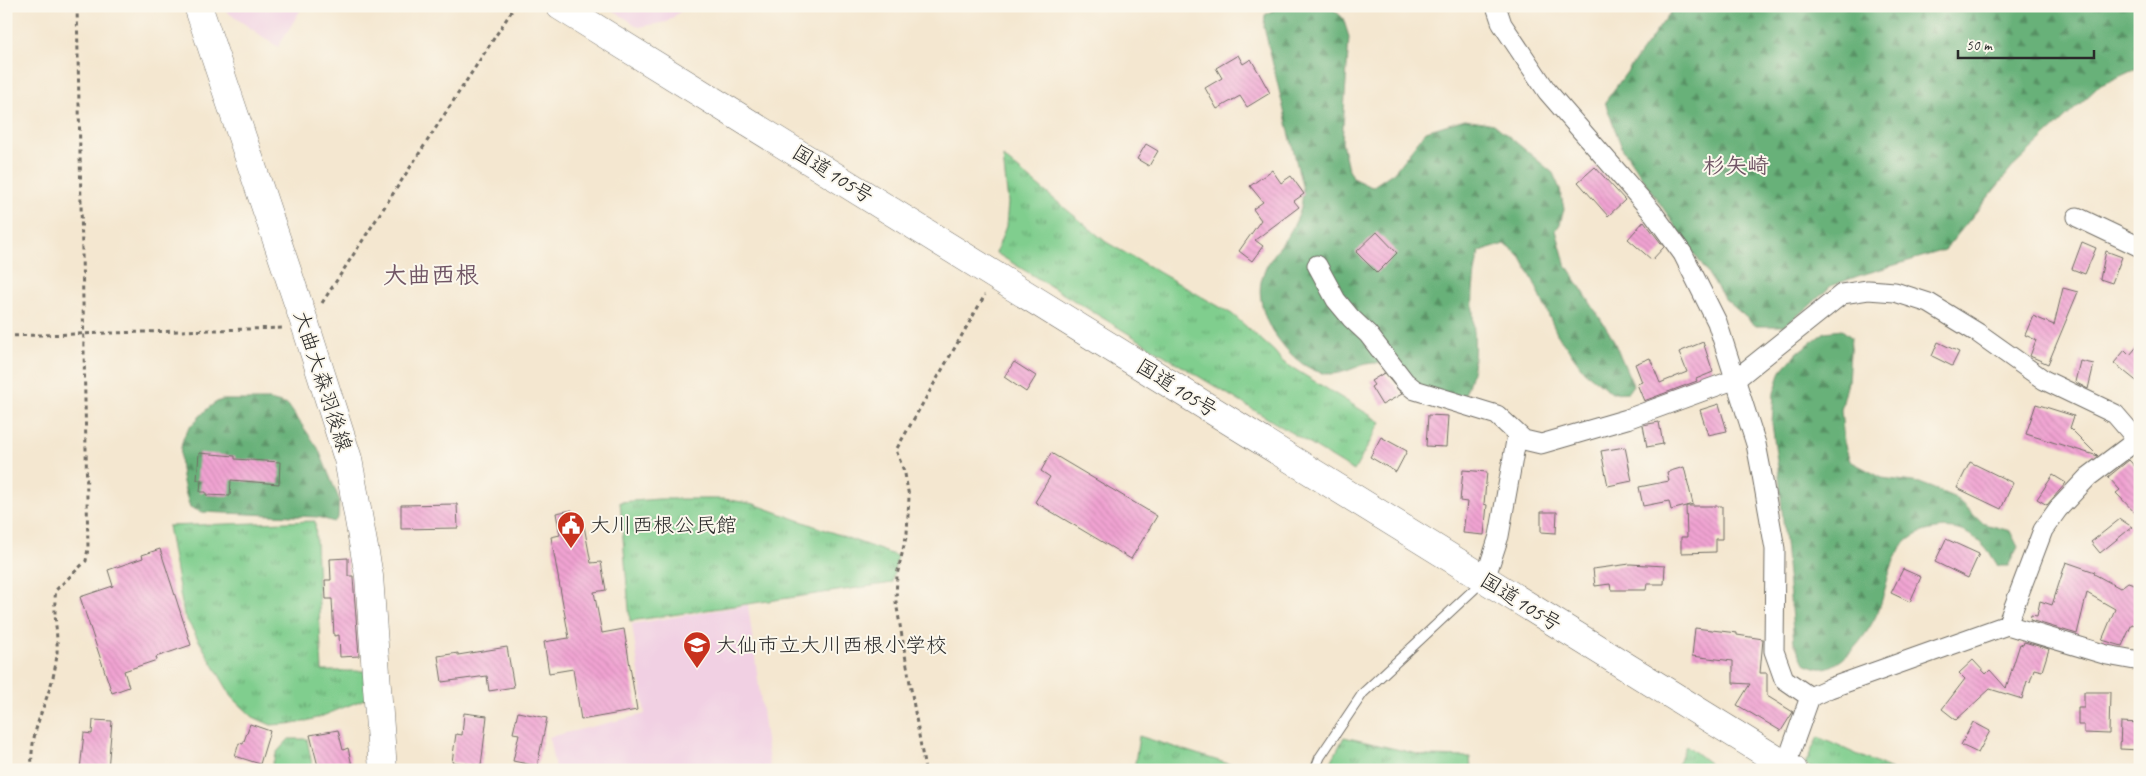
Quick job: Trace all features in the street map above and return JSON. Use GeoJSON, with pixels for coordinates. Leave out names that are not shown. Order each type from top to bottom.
{"type":"FeatureCollection","features":[{"type":"Feature","properties":{"kind":"main road","name":"大曲大森羽後線"},"geometry":{"type":"LineString","coordinates":[[198,6],[306,327],[348,459],[369,576],[383,770]]}},
{"type":"Feature","properties":{"kind":"main road","name":"国道105号"},"geometry":{"type":"LineString","coordinates":[[560,6],[1788,768]]}},
{"type":"Feature","properties":{"kind":"street"},"geometry":{"type":"LineString","coordinates":[[1496,6],[1502,24],[1547,91],[1653,213],[1683,254],[1717,322],[1756,444],[1775,549],[1774,651],[1784,679],[1810,697]]}},
{"type":"Feature","properties":{"kind":"street"},"geometry":{"type":"LineString","coordinates":[[2078,217],[2140,247]]}},
{"type":"Feature","properties":{"kind":"street"},"geometry":{"type":"LineString","coordinates":[[1317,265],[1336,300],[1368,334],[1405,382],[1415,390],[1497,414],[1524,440],[1540,444],[1627,419],[1736,379],[1842,294],[1868,290],[1895,292],[1929,303],[1978,333],[2044,380],[2115,414],[2138,441],[2088,476],[2058,509],[2043,530],[2007,625]]}},
{"type":"Feature","properties":{"kind":"street"},"geometry":{"type":"LineString","coordinates":[[1485,579],[1499,536],[1517,435]]}},
{"type":"Feature","properties":{"kind":"street"},"geometry":{"type":"LineString","coordinates":[[1788,768],[1810,697],[1830,688],[2007,625],[2107,655],[2140,661]]}},
{"type":"Feature","properties":{"kind":"lane"},"geometry":{"type":"LineString","coordinates":[[1315,770],[1320,757],[1363,692],[1485,579]]}},
{"type":"Feature","properties":{"kind":"path"},"geometry":{"type":"LineString","coordinates":[[32,770],[31,753],[34,733],[50,685],[58,652],[54,613],[56,590],[86,561],[88,548],[78,6]]}},
{"type":"Feature","properties":{"kind":"path"},"geometry":{"type":"LineString","coordinates":[[6,336],[306,327],[516,6]]}},
{"type":"Feature","properties":{"kind":"path"},"geometry":{"type":"LineString","coordinates":[[925,770],[896,602],[897,575],[907,533],[909,497],[905,474],[896,450],[996,276]]}},
{"type":"Feature","properties":{"kind":"shaded area"},"geometry":{"type":"Polygon","coordinates":[[[225,6],[303,6],[278,47],[227,12],[225,6]]]}},
{"type":"Feature","properties":{"kind":"shaded area"},"geometry":{"type":"Polygon","coordinates":[[[606,6],[687,6],[667,22],[639,27],[606,6]]]}},
{"type":"Feature","properties":{"kind":"shaded area","name":"大仙市立大川西根小学校"},"geometry":{"type":"Polygon","coordinates":[[[748,605],[770,770],[555,770],[549,737],[645,714],[632,624],[748,605]]]}},
{"type":"Feature","properties":{"kind":"green space"},"geometry":{"type":"Polygon","coordinates":[[[1330,6],[1343,18],[1349,37],[1342,142],[1347,165],[1354,179],[1372,187],[1394,172],[1426,131],[1465,119],[1494,124],[1553,173],[1560,189],[1564,209],[1560,224],[1556,230],[1565,263],[1612,337],[1633,385],[1628,392],[1612,393],[1584,371],[1557,334],[1534,282],[1520,256],[1505,244],[1479,252],[1473,291],[1474,358],[1472,371],[1463,398],[1453,404],[1382,364],[1366,364],[1335,374],[1316,371],[1298,361],[1280,342],[1264,314],[1260,292],[1261,281],[1270,261],[1297,219],[1303,190],[1264,27],[1265,15],[1280,7],[1330,6]]]}},
{"type":"Feature","properties":{"kind":"green space"},"geometry":{"type":"Polygon","coordinates":[[[1675,6],[2140,6],[2140,67],[2099,86],[2012,168],[1945,250],[1831,286],[1804,311],[1783,326],[1756,326],[1725,299],[1622,148],[1605,102],[1675,6]]]}},
{"type":"Feature","properties":{"kind":"green space"},"geometry":{"type":"Polygon","coordinates":[[[1003,157],[1106,242],[1232,314],[1274,351],[1283,362],[1381,422],[1354,471],[996,253],[1006,226],[1008,203],[1003,157]]]}},
{"type":"Feature","properties":{"kind":"green space"},"geometry":{"type":"Polygon","coordinates":[[[1842,330],[1851,337],[1848,382],[1841,410],[1844,442],[1850,461],[1882,478],[1920,483],[1956,498],[1982,523],[2010,531],[2018,547],[2008,566],[1998,566],[1992,556],[1978,541],[1962,531],[1942,528],[1925,531],[1912,537],[1905,543],[1895,558],[1879,609],[1863,637],[1847,656],[1838,663],[1819,668],[1804,663],[1794,642],[1779,476],[1772,423],[1774,393],[1781,371],[1798,352],[1825,332],[1842,330]]]}},
{"type":"Feature","properties":{"kind":"green space"},"geometry":{"type":"Polygon","coordinates":[[[222,400],[270,400],[288,405],[318,448],[339,499],[338,518],[334,522],[318,517],[201,512],[190,507],[181,469],[180,458],[183,439],[189,429],[207,409],[222,400]]]}},
{"type":"Feature","properties":{"kind":"green space"},"geometry":{"type":"Polygon","coordinates":[[[659,499],[724,499],[754,504],[897,556],[892,583],[630,621],[620,502],[659,499]]]}},
{"type":"Feature","properties":{"kind":"green space"},"geometry":{"type":"Polygon","coordinates":[[[315,521],[322,671],[366,671],[367,698],[320,717],[299,723],[271,725],[253,717],[232,697],[184,615],[168,526],[315,521]]]}},
{"type":"Feature","properties":{"kind":"green space"},"geometry":{"type":"Polygon","coordinates":[[[1139,736],[1235,766],[1234,770],[1134,770],[1139,736]]]}},
{"type":"Feature","properties":{"kind":"green space"},"geometry":{"type":"Polygon","coordinates":[[[1344,737],[1426,756],[1470,757],[1471,770],[1327,770],[1344,737]]]}},
{"type":"Feature","properties":{"kind":"green space"},"geometry":{"type":"Polygon","coordinates":[[[1818,737],[1892,770],[1817,770],[1805,764],[1818,737]]]}},
{"type":"Feature","properties":{"kind":"green space"},"geometry":{"type":"Polygon","coordinates":[[[289,739],[307,739],[313,770],[270,770],[277,752],[289,739]]]}},
{"type":"Feature","properties":{"kind":"green space"},"geometry":{"type":"Polygon","coordinates":[[[1686,745],[1718,770],[1676,770],[1686,745]]]}},
{"type":"Feature","properties":{"kind":"building"},"geometry":{"type":"Polygon","coordinates":[[[1238,55],[1243,64],[1251,59],[1270,93],[1247,107],[1240,96],[1217,109],[1205,88],[1222,78],[1216,68],[1238,55]]]}},
{"type":"Feature","properties":{"kind":"building"},"geometry":{"type":"Polygon","coordinates":[[[1146,144],[1158,151],[1149,166],[1137,159],[1146,144]]]}},
{"type":"Feature","properties":{"kind":"building"},"geometry":{"type":"Polygon","coordinates":[[[1595,167],[1625,200],[1608,216],[1578,182],[1595,167]]]}},
{"type":"Feature","properties":{"kind":"building"},"geometry":{"type":"Polygon","coordinates":[[[1272,170],[1281,183],[1291,176],[1304,194],[1294,201],[1299,207],[1255,240],[1263,246],[1252,261],[1239,251],[1261,220],[1253,209],[1263,202],[1250,186],[1272,170]]]}},
{"type":"Feature","properties":{"kind":"building"},"geometry":{"type":"Polygon","coordinates":[[[1644,221],[1664,247],[1652,260],[1628,239],[1644,221]]]}},
{"type":"Feature","properties":{"kind":"building"},"geometry":{"type":"Polygon","coordinates":[[[1377,232],[1397,253],[1377,273],[1356,252],[1377,232]]]}},
{"type":"Feature","properties":{"kind":"building"},"geometry":{"type":"Polygon","coordinates":[[[2082,242],[2096,248],[2085,274],[2072,269],[2082,242]]]}},
{"type":"Feature","properties":{"kind":"building"},"geometry":{"type":"Polygon","coordinates":[[[2106,251],[2122,257],[2112,283],[2100,279],[2106,251]]]}},
{"type":"Feature","properties":{"kind":"building"},"geometry":{"type":"Polygon","coordinates":[[[2063,288],[2078,292],[2048,364],[2030,356],[2036,340],[2025,335],[2033,316],[2054,325],[2063,288]]]}},
{"type":"Feature","properties":{"kind":"building"},"geometry":{"type":"Polygon","coordinates":[[[1703,342],[1713,372],[1696,379],[1697,381],[1644,401],[1637,384],[1642,382],[1635,364],[1650,358],[1660,383],[1687,372],[1679,352],[1703,342]]]}},
{"type":"Feature","properties":{"kind":"building"},"geometry":{"type":"Polygon","coordinates":[[[1938,342],[1959,352],[1952,366],[1932,356],[1938,342]]]}},
{"type":"Feature","properties":{"kind":"building"},"geometry":{"type":"Polygon","coordinates":[[[2140,343],[2140,384],[2114,363],[2125,350],[2130,355],[2140,343]]]}},
{"type":"Feature","properties":{"kind":"building"},"geometry":{"type":"Polygon","coordinates":[[[2080,361],[2094,364],[2088,389],[2075,382],[2080,361]]]}},
{"type":"Feature","properties":{"kind":"building"},"geometry":{"type":"Polygon","coordinates":[[[1014,362],[1036,376],[1026,392],[1004,377],[1014,362]]]}},
{"type":"Feature","properties":{"kind":"building"},"geometry":{"type":"Polygon","coordinates":[[[1384,373],[1402,394],[1382,405],[1371,387],[1374,385],[1371,381],[1384,373]]]}},
{"type":"Feature","properties":{"kind":"building"},"geometry":{"type":"Polygon","coordinates":[[[1719,404],[1727,431],[1708,435],[1700,410],[1719,404]]]}},
{"type":"Feature","properties":{"kind":"building"},"geometry":{"type":"Polygon","coordinates":[[[2036,404],[2074,416],[2070,428],[2098,456],[2026,434],[2036,404]]]}},
{"type":"Feature","properties":{"kind":"building"},"geometry":{"type":"Polygon","coordinates":[[[1428,415],[1448,416],[1446,447],[1426,446],[1428,415]]]}},
{"type":"Feature","properties":{"kind":"building"},"geometry":{"type":"Polygon","coordinates":[[[1659,422],[1663,444],[1647,447],[1643,425],[1659,422]]]}},
{"type":"Feature","properties":{"kind":"building"},"geometry":{"type":"Polygon","coordinates":[[[1381,437],[1407,451],[1396,472],[1370,457],[1381,437]]]}},
{"type":"Feature","properties":{"kind":"building"},"geometry":{"type":"Polygon","coordinates":[[[1625,447],[1632,481],[1608,486],[1601,451],[1625,447]]]}},
{"type":"Feature","properties":{"kind":"building"},"geometry":{"type":"Polygon","coordinates":[[[199,453],[235,456],[235,459],[280,462],[279,484],[231,480],[230,496],[206,495],[206,492],[200,492],[201,480],[197,480],[199,453]]]}},
{"type":"Feature","properties":{"kind":"building"},"geometry":{"type":"Polygon","coordinates":[[[1051,453],[1157,516],[1131,559],[1035,502],[1050,477],[1041,471],[1051,453]]]}},
{"type":"Feature","properties":{"kind":"building"},"geometry":{"type":"Polygon","coordinates":[[[2129,460],[2140,472],[2140,518],[2116,493],[2120,490],[2108,477],[2129,460]]]}},
{"type":"Feature","properties":{"kind":"building"},"geometry":{"type":"Polygon","coordinates":[[[1970,462],[2013,483],[2001,509],[1957,488],[1970,462]]]}},
{"type":"Feature","properties":{"kind":"building"},"geometry":{"type":"Polygon","coordinates":[[[1684,467],[1693,504],[1671,510],[1669,501],[1643,506],[1639,487],[1669,481],[1667,472],[1684,467]]]}},
{"type":"Feature","properties":{"kind":"building"},"geometry":{"type":"Polygon","coordinates":[[[1463,470],[1487,472],[1484,504],[1487,505],[1484,535],[1463,533],[1467,502],[1460,501],[1463,470]]]}},
{"type":"Feature","properties":{"kind":"building"},"geometry":{"type":"Polygon","coordinates":[[[2053,475],[2066,483],[2047,505],[2037,499],[2053,475]]]}},
{"type":"Feature","properties":{"kind":"building"},"geometry":{"type":"Polygon","coordinates":[[[457,504],[458,528],[401,529],[401,505],[457,504]]]}},
{"type":"Feature","properties":{"kind":"building"},"geometry":{"type":"Polygon","coordinates":[[[1686,506],[1722,506],[1722,539],[1716,539],[1716,552],[1681,553],[1681,537],[1687,537],[1686,506]]]}},
{"type":"Feature","properties":{"kind":"building"},"geometry":{"type":"Polygon","coordinates":[[[572,510],[575,527],[584,526],[591,563],[601,562],[606,590],[594,592],[602,633],[624,629],[637,710],[581,720],[573,669],[549,673],[544,642],[569,638],[551,537],[560,535],[556,513],[572,510]]]}},
{"type":"Feature","properties":{"kind":"building"},"geometry":{"type":"Polygon","coordinates":[[[1541,512],[1557,512],[1556,533],[1541,532],[1541,512]]]}},
{"type":"Feature","properties":{"kind":"building"},"geometry":{"type":"Polygon","coordinates":[[[2120,519],[2132,527],[2100,553],[2091,542],[2120,519]]]}},
{"type":"Feature","properties":{"kind":"building"},"geometry":{"type":"Polygon","coordinates":[[[1946,539],[1979,554],[1968,578],[1935,562],[1946,539]]]}},
{"type":"Feature","properties":{"kind":"building"},"geometry":{"type":"Polygon","coordinates":[[[160,549],[191,645],[156,657],[157,660],[124,671],[129,687],[112,693],[80,597],[113,586],[108,570],[143,558],[142,555],[160,549]]]}},
{"type":"Feature","properties":{"kind":"building"},"geometry":{"type":"Polygon","coordinates":[[[348,558],[348,576],[353,576],[359,656],[340,657],[339,635],[334,636],[332,599],[326,599],[325,580],[331,580],[330,559],[348,558]]]}},
{"type":"Feature","properties":{"kind":"building"},"geometry":{"type":"Polygon","coordinates":[[[2066,562],[2095,572],[2094,574],[2120,588],[2128,582],[2140,586],[2140,614],[2135,625],[2132,624],[2122,646],[2102,640],[2115,609],[2087,593],[2077,634],[2030,620],[2031,615],[2037,616],[2040,601],[2052,605],[2066,562]]]}},
{"type":"Feature","properties":{"kind":"building"},"geometry":{"type":"Polygon","coordinates":[[[1630,564],[1665,566],[1664,584],[1647,584],[1646,590],[1611,590],[1610,584],[1595,586],[1593,569],[1630,564]]]}},
{"type":"Feature","properties":{"kind":"building"},"geometry":{"type":"Polygon","coordinates":[[[1903,569],[1921,577],[1910,602],[1891,593],[1903,569]]]}},
{"type":"Feature","properties":{"kind":"building"},"geometry":{"type":"Polygon","coordinates":[[[1695,628],[1737,633],[1737,635],[1763,639],[1760,673],[1767,673],[1767,696],[1793,712],[1781,731],[1737,705],[1750,684],[1733,683],[1733,661],[1692,656],[1695,628]]]}},
{"type":"Feature","properties":{"kind":"building"},"geometry":{"type":"Polygon","coordinates":[[[2024,642],[2049,649],[2042,671],[2034,669],[2030,682],[2027,681],[2022,699],[1990,689],[1956,720],[1942,709],[1965,679],[1959,673],[1973,660],[1986,674],[1990,670],[2006,688],[2020,644],[2023,645],[2024,642]]]}},
{"type":"Feature","properties":{"kind":"building"},"geometry":{"type":"Polygon","coordinates":[[[507,647],[514,687],[489,691],[487,676],[442,682],[438,656],[458,653],[458,655],[507,647]]]}},
{"type":"Feature","properties":{"kind":"building"},"geometry":{"type":"Polygon","coordinates":[[[2084,692],[2110,692],[2109,734],[2084,733],[2084,725],[2078,725],[2078,708],[2084,708],[2084,692]]]}},
{"type":"Feature","properties":{"kind":"building"},"geometry":{"type":"Polygon","coordinates":[[[518,712],[547,718],[537,766],[513,761],[519,734],[513,733],[518,712]]]}},
{"type":"Feature","properties":{"kind":"building"},"geometry":{"type":"Polygon","coordinates":[[[464,713],[487,716],[481,766],[452,762],[456,734],[462,735],[464,713]]]}},
{"type":"Feature","properties":{"kind":"building"},"geometry":{"type":"Polygon","coordinates":[[[93,720],[112,721],[108,770],[80,770],[84,733],[92,734],[93,720]]]}},
{"type":"Feature","properties":{"kind":"building"},"geometry":{"type":"Polygon","coordinates":[[[1973,722],[1990,731],[1978,753],[1961,745],[1973,722]]]}},
{"type":"Feature","properties":{"kind":"building"},"geometry":{"type":"Polygon","coordinates":[[[2121,722],[2140,723],[2140,750],[2120,749],[2121,722]]]}},
{"type":"Feature","properties":{"kind":"building"},"geometry":{"type":"Polygon","coordinates":[[[250,724],[270,731],[260,764],[235,756],[239,743],[243,744],[250,724]]]}},
{"type":"Feature","properties":{"kind":"building"},"geometry":{"type":"Polygon","coordinates":[[[338,730],[343,750],[348,748],[353,770],[319,770],[310,735],[338,730]]]}},
{"type":"Feature","properties":{"kind":"place","name":"大川西根公民館"},"geometry":{"type":"Point","coordinates":[571,549]}},
{"type":"Feature","properties":{"kind":"place","name":"大仙市立大川西根小学校"},"geometry":{"type":"Point","coordinates":[697,669]}},
{"type":"Feature","properties":{"kind":"district","name":"杉矢崎"},"geometry":{"type":"Point","coordinates":[1736,166]}},
{"type":"Feature","properties":{"kind":"district","name":"大曲西根"},"geometry":{"type":"Point","coordinates":[431,275]}}]}
